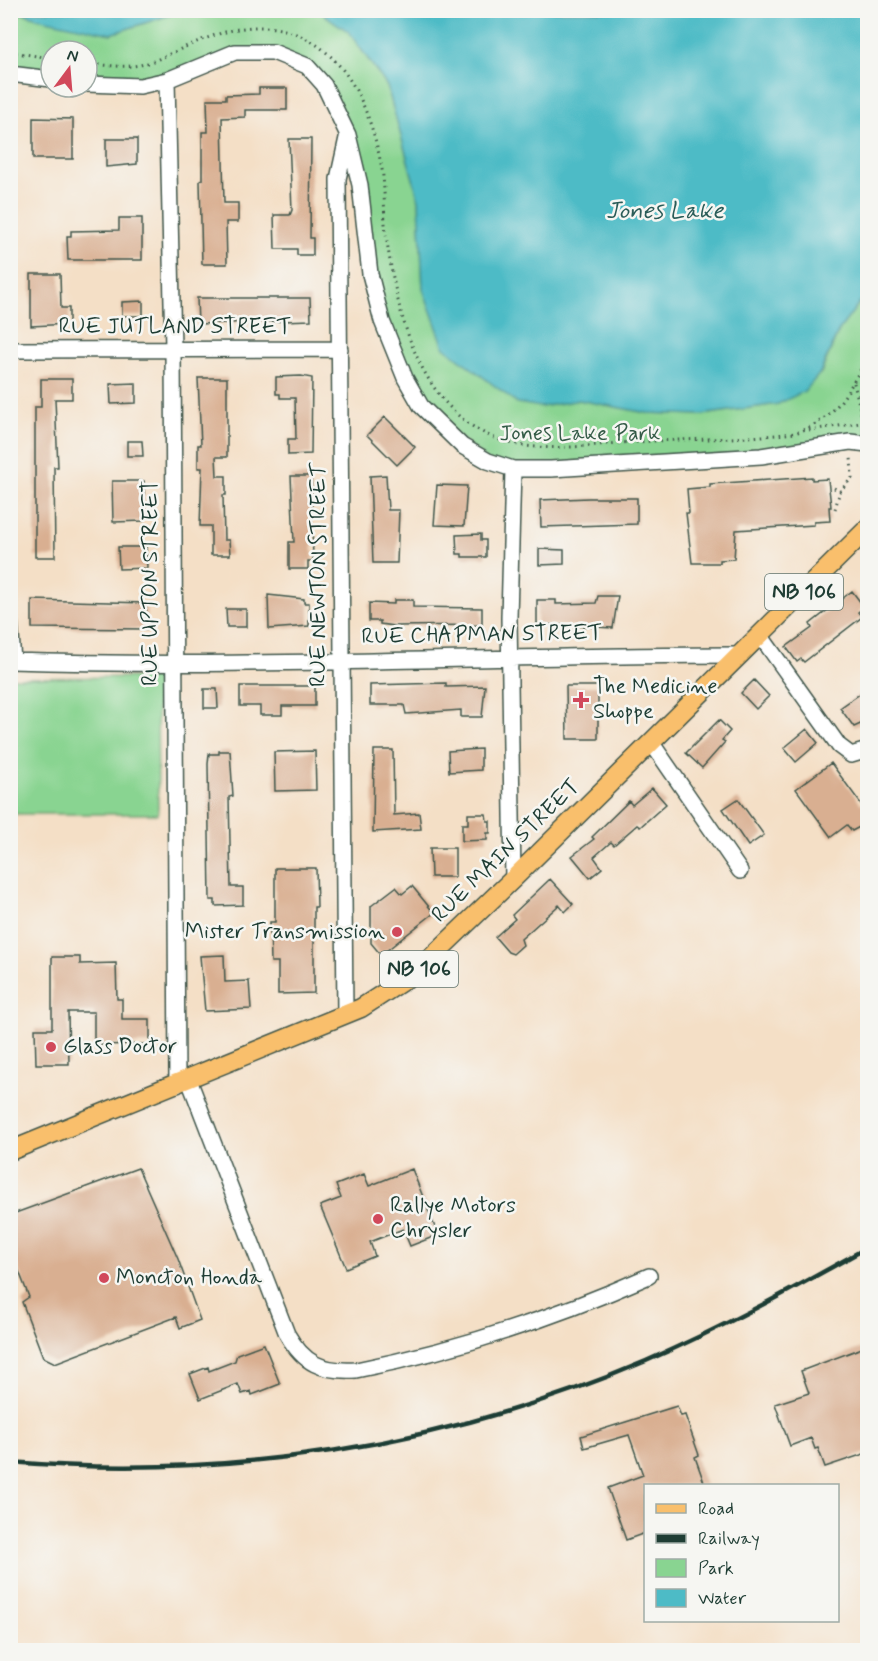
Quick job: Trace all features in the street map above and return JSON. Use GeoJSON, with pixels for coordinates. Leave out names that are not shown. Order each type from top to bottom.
{"type":"FeatureCollection","features":[{"type":"Feature","properties":{"kind":"main road","name":"RUE MAIN STREET"},"geometry":{"type":"LineString","coordinates":[[10,1151],[183,1083],[362,1008],[415,973],[867,528]]}},
{"type":"Feature","properties":{"kind":"street"},"geometry":{"type":"LineString","coordinates":[[99,84],[140,86],[167,80],[235,52],[273,52],[307,66],[324,86],[348,135],[360,184],[370,274],[382,321],[405,378],[421,406],[462,446],[488,461],[513,469],[681,463],[761,456],[850,442],[867,444]]}},
{"type":"Feature","properties":{"kind":"street"},"geometry":{"type":"LineString","coordinates":[[10,74],[39,78]]}},
{"type":"Feature","properties":{"kind":"street","name":"RUE UPTON STREET"},"geometry":{"type":"LineString","coordinates":[[167,80],[173,348],[173,662],[183,1083]]}},
{"type":"Feature","properties":{"kind":"street","name":"RUE NEWTON STREET"},"geometry":{"type":"LineString","coordinates":[[345,1015],[338,179],[348,135]]}},
{"type":"Feature","properties":{"kind":"street","name":"RUE JUTLAND STREET"},"geometry":{"type":"LineString","coordinates":[[10,350],[340,349]]}},
{"type":"Feature","properties":{"kind":"street"},"geometry":{"type":"LineString","coordinates":[[513,469],[510,657],[513,879]]}},
{"type":"Feature","properties":{"kind":"street"},"geometry":{"type":"LineString","coordinates":[[10,621],[12,661]]}},
{"type":"Feature","properties":{"kind":"street"},"geometry":{"type":"LineString","coordinates":[[760,635],[839,746],[851,755],[867,750]]}},
{"type":"Feature","properties":{"kind":"street","name":"RUE CHAPMAN STREET"},"geometry":{"type":"LineString","coordinates":[[12,661],[173,662],[739,655]]}},
{"type":"Feature","properties":{"kind":"street"},"geometry":{"type":"LineString","coordinates":[[651,742],[740,872]]}},
{"type":"Feature","properties":{"kind":"street"},"geometry":{"type":"LineString","coordinates":[[183,1083],[287,1334],[303,1358],[316,1365],[338,1371],[356,1370],[476,1342],[572,1309],[650,1276]]}},
{"type":"Feature","properties":{"kind":"path"},"geometry":{"type":"LineString","coordinates":[[99,64],[133,66],[153,61],[220,32],[241,27],[283,30],[303,37],[336,60],[359,92],[381,165],[386,232],[396,291],[409,336],[435,392],[454,411],[489,435],[519,445],[541,447],[795,433],[867,422]]}},
{"type":"Feature","properties":{"kind":"path"},"geometry":{"type":"LineString","coordinates":[[10,52],[39,56]]}},
{"type":"Feature","properties":{"kind":"path"},"geometry":{"type":"LineString","coordinates":[[795,433],[809,428],[835,411],[867,358]]}},
{"type":"Feature","properties":{"kind":"path"},"geometry":{"type":"LineString","coordinates":[[853,381],[862,422]]}},
{"type":"Feature","properties":{"kind":"path"},"geometry":{"type":"LineString","coordinates":[[835,509],[838,506],[840,491],[852,478],[850,442]]}},
{"type":"Feature","properties":{"kind":"path"},"geometry":{"type":"LineString","coordinates":[[834,488],[840,491]]}},
{"type":"Feature","properties":{"kind":"green space","name":"Jones Lake Park"},"geometry":{"type":"Polygon","coordinates":[[[11,11],[111,34],[182,11],[319,11],[349,32],[387,86],[419,200],[423,289],[541,407],[579,400],[647,413],[702,415],[778,404],[821,373],[839,330],[860,302],[867,299],[867,444],[551,469],[488,461],[421,406],[382,321],[348,135],[307,66],[235,52],[167,80],[99,83],[99,39],[39,39],[39,78],[11,74],[11,11]]]}},
{"type":"Feature","properties":{"kind":"green space"},"geometry":{"type":"Polygon","coordinates":[[[157,677],[158,814],[11,814],[11,678],[157,677]]]}},
{"type":"Feature","properties":{"kind":"water"},"geometry":{"type":"Polygon","coordinates":[[[19,11],[182,11],[111,34],[37,18],[19,11]]]}},
{"type":"Feature","properties":{"kind":"water","name":"Jones Lake"},"geometry":{"type":"Polygon","coordinates":[[[319,11],[867,11],[867,299],[860,302],[839,330],[820,373],[805,391],[778,404],[701,415],[647,413],[579,400],[541,407],[517,403],[444,347],[423,289],[419,200],[387,86],[349,32],[319,11]]]}},
{"type":"Feature","properties":{"kind":"building"},"geometry":{"type":"Polygon","coordinates":[[[259,88],[287,88],[287,110],[245,110],[245,117],[222,118],[224,203],[238,203],[238,222],[226,222],[227,264],[202,264],[200,181],[202,180],[202,132],[208,132],[207,99],[226,99],[226,95],[259,94],[259,88]]]}},
{"type":"Feature","properties":{"kind":"building"},"geometry":{"type":"Polygon","coordinates":[[[33,118],[73,119],[73,159],[33,159],[33,118]]]}},
{"type":"Feature","properties":{"kind":"building"},"geometry":{"type":"Polygon","coordinates":[[[106,139],[137,139],[137,164],[106,167],[106,139]]]}},
{"type":"Feature","properties":{"kind":"building"},"geometry":{"type":"Polygon","coordinates":[[[289,139],[311,139],[310,238],[313,238],[313,255],[297,255],[297,249],[275,249],[274,215],[290,215],[292,210],[289,139]]]}},
{"type":"Feature","properties":{"kind":"building"},"geometry":{"type":"Polygon","coordinates":[[[119,218],[142,218],[142,260],[68,260],[67,236],[71,236],[71,231],[119,230],[119,218]]]}},
{"type":"Feature","properties":{"kind":"building"},"geometry":{"type":"Polygon","coordinates":[[[31,274],[60,274],[61,308],[69,308],[69,324],[31,326],[31,274]]]}},
{"type":"Feature","properties":{"kind":"building"},"geometry":{"type":"Polygon","coordinates":[[[197,298],[310,298],[311,320],[198,324],[197,298]]]}},
{"type":"Feature","properties":{"kind":"building"},"geometry":{"type":"Polygon","coordinates":[[[143,301],[143,316],[122,316],[122,302],[143,301]]]}},
{"type":"Feature","properties":{"kind":"building"},"geometry":{"type":"Polygon","coordinates":[[[276,377],[312,378],[311,454],[288,455],[288,439],[296,439],[295,398],[280,398],[280,394],[276,394],[276,377]]]}},
{"type":"Feature","properties":{"kind":"building"},"geometry":{"type":"Polygon","coordinates":[[[198,378],[227,378],[227,457],[216,457],[217,476],[226,476],[226,495],[223,495],[224,540],[229,540],[230,555],[211,555],[211,526],[200,526],[202,468],[198,468],[198,445],[201,445],[198,378]]]}},
{"type":"Feature","properties":{"kind":"building"},"geometry":{"type":"Polygon","coordinates":[[[41,379],[72,379],[72,399],[55,399],[58,467],[54,467],[55,557],[35,557],[35,407],[41,407],[41,379]]]}},
{"type":"Feature","properties":{"kind":"building"},"geometry":{"type":"Polygon","coordinates":[[[136,383],[136,403],[111,404],[110,384],[136,383]]]}},
{"type":"Feature","properties":{"kind":"building"},"geometry":{"type":"Polygon","coordinates":[[[385,417],[415,447],[397,465],[367,435],[385,417]]]}},
{"type":"Feature","properties":{"kind":"building"},"geometry":{"type":"Polygon","coordinates":[[[127,441],[142,441],[143,456],[127,456],[127,441]]]}},
{"type":"Feature","properties":{"kind":"building"},"geometry":{"type":"Polygon","coordinates":[[[386,475],[388,510],[399,510],[397,563],[373,563],[370,476],[386,475]]]}},
{"type":"Feature","properties":{"kind":"building"},"geometry":{"type":"Polygon","coordinates":[[[291,476],[311,476],[313,561],[308,561],[308,569],[289,569],[289,542],[294,542],[291,476]]]}},
{"type":"Feature","properties":{"kind":"building"},"geometry":{"type":"Polygon","coordinates":[[[812,477],[812,480],[828,479],[830,521],[814,522],[814,525],[736,530],[734,559],[720,560],[720,563],[692,563],[686,513],[689,513],[687,489],[710,487],[710,484],[812,477]]]}},
{"type":"Feature","properties":{"kind":"building"},"geometry":{"type":"Polygon","coordinates":[[[112,481],[144,481],[144,521],[113,522],[112,481]]]}},
{"type":"Feature","properties":{"kind":"building"},"geometry":{"type":"Polygon","coordinates":[[[437,485],[467,486],[464,526],[434,525],[437,485]]]}},
{"type":"Feature","properties":{"kind":"building"},"geometry":{"type":"Polygon","coordinates":[[[637,498],[637,524],[541,527],[540,500],[637,498]]]}},
{"type":"Feature","properties":{"kind":"building"},"geometry":{"type":"Polygon","coordinates":[[[481,534],[481,540],[486,540],[486,557],[462,557],[462,554],[457,554],[456,535],[481,534]]]}},
{"type":"Feature","properties":{"kind":"building"},"geometry":{"type":"Polygon","coordinates":[[[118,547],[146,547],[147,568],[119,569],[118,547]]]}},
{"type":"Feature","properties":{"kind":"building"},"geometry":{"type":"Polygon","coordinates":[[[539,549],[564,550],[564,564],[539,565],[539,549]]]}},
{"type":"Feature","properties":{"kind":"building"},"geometry":{"type":"Polygon","coordinates":[[[852,591],[864,607],[858,612],[862,617],[804,662],[801,659],[797,662],[786,647],[812,628],[810,624],[852,591]]]}},
{"type":"Feature","properties":{"kind":"building"},"geometry":{"type":"Polygon","coordinates":[[[268,595],[304,599],[304,603],[309,603],[309,626],[269,629],[268,595]]]}},
{"type":"Feature","properties":{"kind":"building"},"geometry":{"type":"Polygon","coordinates":[[[598,596],[618,596],[613,628],[537,624],[537,600],[556,600],[556,604],[596,603],[598,596]]]}},
{"type":"Feature","properties":{"kind":"building"},"geometry":{"type":"Polygon","coordinates":[[[32,600],[146,603],[147,629],[32,628],[32,600]]]}},
{"type":"Feature","properties":{"kind":"building"},"geometry":{"type":"Polygon","coordinates":[[[394,600],[413,600],[413,607],[482,608],[482,625],[394,626],[380,624],[380,621],[369,621],[369,603],[394,604],[394,600]]]}},
{"type":"Feature","properties":{"kind":"building"},"geometry":{"type":"Polygon","coordinates":[[[226,609],[246,609],[246,627],[227,627],[226,609]]]}},
{"type":"Feature","properties":{"kind":"building"},"geometry":{"type":"Polygon","coordinates":[[[754,680],[769,696],[756,709],[741,693],[754,680]]]}},
{"type":"Feature","properties":{"kind":"building"},"geometry":{"type":"Polygon","coordinates":[[[446,683],[446,687],[485,686],[482,717],[461,717],[461,710],[406,714],[404,705],[370,705],[370,685],[446,683]]]}},
{"type":"Feature","properties":{"kind":"building"},"geometry":{"type":"Polygon","coordinates":[[[240,686],[315,686],[315,706],[282,706],[282,715],[260,715],[260,706],[240,706],[240,686]]]}},
{"type":"Feature","properties":{"kind":"building"},"geometry":{"type":"Polygon","coordinates":[[[566,686],[598,686],[598,739],[567,739],[566,686]]]}},
{"type":"Feature","properties":{"kind":"building"},"geometry":{"type":"Polygon","coordinates":[[[204,689],[217,689],[218,708],[204,708],[204,689]]]}},
{"type":"Feature","properties":{"kind":"building"},"geometry":{"type":"Polygon","coordinates":[[[867,689],[867,721],[854,727],[840,708],[867,689]]]}},
{"type":"Feature","properties":{"kind":"building"},"geometry":{"type":"Polygon","coordinates":[[[719,720],[730,731],[722,740],[725,742],[702,768],[686,753],[719,720]]]}},
{"type":"Feature","properties":{"kind":"building"},"geometry":{"type":"Polygon","coordinates":[[[807,729],[818,743],[796,762],[784,748],[807,729]]]}},
{"type":"Feature","properties":{"kind":"building"},"geometry":{"type":"Polygon","coordinates":[[[481,749],[481,770],[449,772],[448,751],[481,749]]]}},
{"type":"Feature","properties":{"kind":"building"},"geometry":{"type":"Polygon","coordinates":[[[374,750],[393,750],[394,815],[419,813],[421,829],[373,832],[374,750]]]}},
{"type":"Feature","properties":{"kind":"building"},"geometry":{"type":"Polygon","coordinates":[[[219,751],[230,751],[233,796],[229,797],[231,887],[243,887],[243,905],[215,906],[215,900],[210,900],[208,764],[209,754],[219,754],[219,751]]]}},
{"type":"Feature","properties":{"kind":"building"},"geometry":{"type":"Polygon","coordinates":[[[315,751],[316,790],[275,791],[274,752],[315,751]]]}},
{"type":"Feature","properties":{"kind":"building"},"geometry":{"type":"Polygon","coordinates":[[[831,763],[861,804],[867,799],[867,823],[852,831],[847,825],[831,837],[796,789],[831,763]]]}},
{"type":"Feature","properties":{"kind":"building"},"geometry":{"type":"Polygon","coordinates":[[[652,788],[666,804],[640,827],[637,825],[614,845],[611,842],[594,857],[602,868],[590,878],[572,856],[594,839],[592,837],[629,801],[632,805],[652,788]]]}},
{"type":"Feature","properties":{"kind":"building"},"geometry":{"type":"Polygon","coordinates":[[[738,799],[764,835],[748,846],[723,809],[738,799]]]}},
{"type":"Feature","properties":{"kind":"building"},"geometry":{"type":"Polygon","coordinates":[[[468,814],[486,814],[487,821],[490,821],[490,833],[487,833],[487,840],[462,841],[462,824],[468,824],[468,814]]]}},
{"type":"Feature","properties":{"kind":"building"},"geometry":{"type":"Polygon","coordinates":[[[430,848],[455,848],[455,877],[431,877],[430,848]]]}},
{"type":"Feature","properties":{"kind":"building"},"geometry":{"type":"Polygon","coordinates":[[[275,868],[316,868],[314,993],[278,994],[278,962],[271,962],[270,922],[275,922],[275,868]]]}},
{"type":"Feature","properties":{"kind":"building"},"geometry":{"type":"Polygon","coordinates":[[[550,879],[573,904],[565,912],[559,905],[521,939],[523,945],[513,954],[508,952],[495,937],[515,919],[512,915],[550,879]]]}},
{"type":"Feature","properties":{"kind":"building"},"geometry":{"type":"Polygon","coordinates":[[[412,886],[434,913],[381,955],[371,943],[371,906],[396,887],[402,894],[412,886]]]}},
{"type":"Feature","properties":{"kind":"building"},"geometry":{"type":"Polygon","coordinates":[[[224,955],[225,982],[249,981],[251,1009],[205,1011],[200,956],[224,955]]]}},
{"type":"Feature","properties":{"kind":"building"},"geometry":{"type":"Polygon","coordinates":[[[52,957],[80,957],[80,964],[116,963],[117,999],[122,999],[122,1019],[150,1019],[150,1044],[94,1045],[94,1012],[68,1012],[69,1064],[36,1064],[35,1029],[52,1029],[52,957]]]}},
{"type":"Feature","properties":{"kind":"building","name":"Moncton Honda"},"geometry":{"type":"Polygon","coordinates":[[[138,1168],[178,1259],[200,1320],[180,1328],[176,1317],[55,1363],[43,1357],[22,1302],[29,1297],[10,1248],[10,1215],[138,1168]]]}},
{"type":"Feature","properties":{"kind":"building","name":"Rallye Motors Chrysler"},"geometry":{"type":"Polygon","coordinates":[[[412,1169],[438,1235],[410,1246],[403,1229],[370,1242],[375,1256],[346,1268],[320,1206],[341,1198],[336,1185],[364,1174],[369,1186],[412,1169]]]}},
{"type":"Feature","properties":{"kind":"building"},"geometry":{"type":"Polygon","coordinates":[[[264,1344],[280,1384],[252,1395],[251,1391],[242,1394],[238,1384],[200,1399],[190,1374],[208,1367],[209,1371],[235,1361],[237,1354],[264,1344]]]}},
{"type":"Feature","properties":{"kind":"building"},"geometry":{"type":"Polygon","coordinates":[[[867,1346],[867,1453],[825,1467],[818,1448],[815,1449],[811,1438],[790,1446],[775,1404],[809,1393],[801,1371],[867,1346]]]}},
{"type":"Feature","properties":{"kind":"building"},"geometry":{"type":"Polygon","coordinates":[[[677,1406],[681,1416],[685,1415],[699,1455],[695,1457],[705,1484],[644,1484],[644,1533],[626,1540],[608,1488],[643,1475],[629,1435],[584,1448],[581,1436],[677,1406]]]}},
{"type":"Feature","properties":{"kind":"railway"},"geometry":{"type":"LineString","coordinates":[[10,1462],[92,1466],[173,1466],[254,1461],[334,1450],[414,1435],[492,1416],[570,1391],[646,1361],[758,1307],[868,1247]]}},
{"type":"Feature","properties":{"kind":"place","name":"The Medicine Shoppe"},"geometry":{"type":"Point","coordinates":[581,700]}},
{"type":"Feature","properties":{"kind":"place","name":"Mister Transmission"},"geometry":{"type":"Point","coordinates":[397,932]}},
{"type":"Feature","properties":{"kind":"place","name":"Glass Doctor"},"geometry":{"type":"Point","coordinates":[51,1047]}},
{"type":"Feature","properties":{"kind":"place","name":"Rallye Motors Chrysler"},"geometry":{"type":"Point","coordinates":[378,1219]}},
{"type":"Feature","properties":{"kind":"place","name":"Moncton Honda"},"geometry":{"type":"Point","coordinates":[104,1278]}}]}
